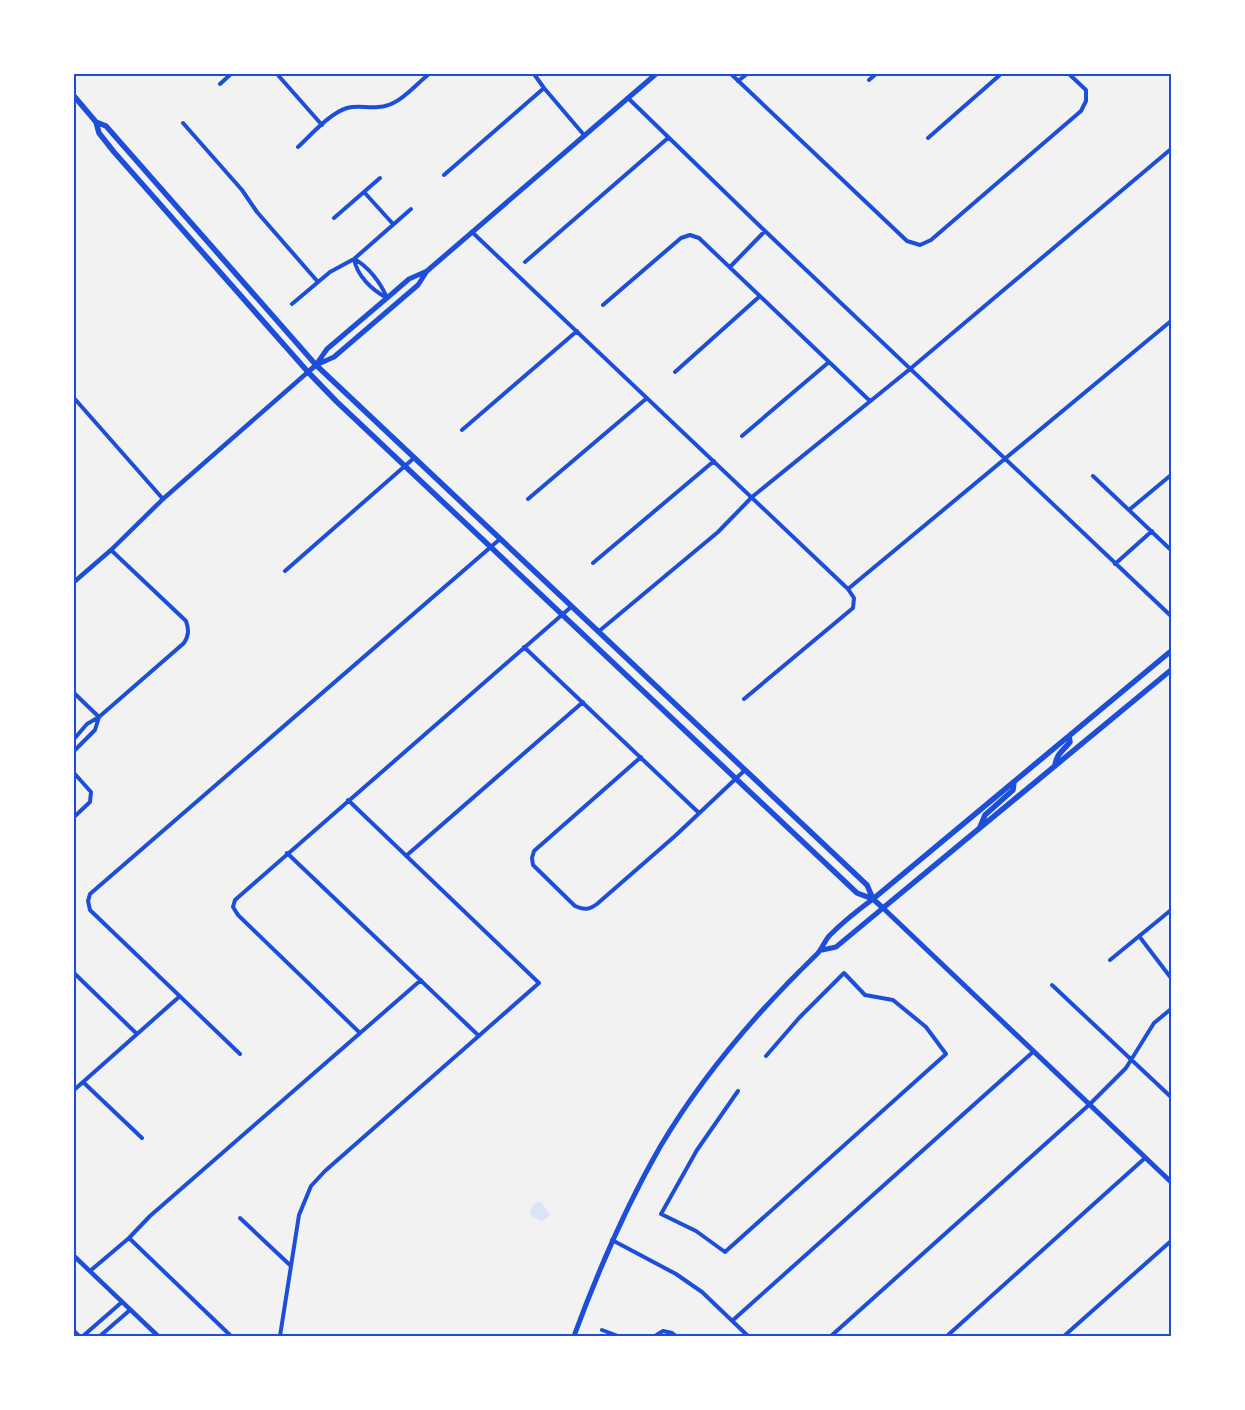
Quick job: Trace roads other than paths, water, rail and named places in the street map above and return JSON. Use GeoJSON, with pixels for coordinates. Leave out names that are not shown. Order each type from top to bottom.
{"type":"FeatureCollection","features":[{"type":"Feature","properties":{"kind":"main road"},"geometry":{"type":"LineString","coordinates":[[316,365],[334,357],[418,285],[427,271],[656,74]]}},
{"type":"Feature","properties":{"kind":"main road"},"geometry":{"type":"LineString","coordinates":[[74,96],[96,122],[99,133],[114,152],[308,372],[491,548],[858,894],[873,899],[883,908],[1171,1182]]}},
{"type":"Feature","properties":{"kind":"main road"},"geometry":{"type":"LineString","coordinates":[[96,122],[106,126],[316,365],[867,885],[873,899]]}},
{"type":"Feature","properties":{"kind":"main road"},"geometry":{"type":"LineString","coordinates":[[308,372],[316,365],[327,349],[409,279],[427,271]]}},
{"type":"Feature","properties":{"kind":"main road"},"geometry":{"type":"LineString","coordinates":[[574,1336],[612,1240],[661,1146],[701,1086],[754,1020],[822,950],[828,937],[1171,651]]}},
{"type":"Feature","properties":{"kind":"main road"},"geometry":{"type":"LineString","coordinates":[[822,950],[836,947],[1171,670]]}},
{"type":"Feature","properties":{"kind":"main road"},"geometry":{"type":"LineString","coordinates":[[1055,766],[1059,753],[1070,742],[1069,736]]}},
{"type":"Feature","properties":{"kind":"main road"},"geometry":{"type":"LineString","coordinates":[[979,829],[985,814],[1013,790],[1014,782]]}},
{"type":"Feature","properties":{"kind":"main road"},"geometry":{"type":"LineString","coordinates":[[795,834],[804,825]]}},
{"type":"Feature","properties":{"kind":"street"},"geometry":{"type":"LineString","coordinates":[[220,84],[231,74]]}},
{"type":"Feature","properties":{"kind":"street"},"geometry":{"type":"LineString","coordinates":[[277,74],[322,125]]}},
{"type":"Feature","properties":{"kind":"street"},"geometry":{"type":"LineString","coordinates":[[298,147],[336,113],[346,108],[358,106],[379,107],[390,104],[397,101],[429,74]]}},
{"type":"Feature","properties":{"kind":"street"},"geometry":{"type":"LineString","coordinates":[[534,74],[584,135]]}},
{"type":"Feature","properties":{"kind":"street"},"geometry":{"type":"LineString","coordinates":[[731,74],[907,240],[920,245],[932,240],[1081,112],[1086,102],[1086,90],[1069,74]]}},
{"type":"Feature","properties":{"kind":"street"},"geometry":{"type":"LineString","coordinates":[[738,81],[746,74]]}},
{"type":"Feature","properties":{"kind":"street"},"geometry":{"type":"LineString","coordinates":[[869,80],[876,74]]}},
{"type":"Feature","properties":{"kind":"street"},"geometry":{"type":"LineString","coordinates":[[928,138],[1001,74]]}},
{"type":"Feature","properties":{"kind":"street"},"geometry":{"type":"LineString","coordinates":[[444,175],[544,88]]}},
{"type":"Feature","properties":{"kind":"street"},"geometry":{"type":"LineString","coordinates":[[628,98],[765,231],[1171,616]]}},
{"type":"Feature","properties":{"kind":"street"},"geometry":{"type":"LineString","coordinates":[[183,123],[242,190],[257,212],[318,282]]}},
{"type":"Feature","properties":{"kind":"street"},"geometry":{"type":"LineString","coordinates":[[526,262],[668,138]]}},
{"type":"Feature","properties":{"kind":"street"},"geometry":{"type":"LineString","coordinates":[[598,632],[718,532],[752,497],[910,369],[1171,149]]}},
{"type":"Feature","properties":{"kind":"street"},"geometry":{"type":"LineString","coordinates":[[334,218],[380,178]]}},
{"type":"Feature","properties":{"kind":"street"},"geometry":{"type":"LineString","coordinates":[[364,192],[393,224]]}},
{"type":"Feature","properties":{"kind":"street"},"geometry":{"type":"LineString","coordinates":[[292,304],[330,272],[354,259],[411,209]]}},
{"type":"Feature","properties":{"kind":"street"},"geometry":{"type":"LineString","coordinates":[[730,267],[765,231]]}},
{"type":"Feature","properties":{"kind":"street"},"geometry":{"type":"LineString","coordinates":[[472,232],[714,460],[848,589],[854,598],[853,608],[744,698]]}},
{"type":"Feature","properties":{"kind":"street"},"geometry":{"type":"LineString","coordinates":[[603,304],[681,238],[690,235],[699,238],[870,401]]}},
{"type":"Feature","properties":{"kind":"street"},"geometry":{"type":"LineString","coordinates":[[354,259],[362,263],[382,286],[387,298]]}},
{"type":"Feature","properties":{"kind":"street"},"geometry":{"type":"LineString","coordinates":[[354,259],[355,268],[358,272],[376,292],[387,298]]}},
{"type":"Feature","properties":{"kind":"street"},"geometry":{"type":"LineString","coordinates":[[675,372],[760,296]]}},
{"type":"Feature","properties":{"kind":"street"},"geometry":{"type":"LineString","coordinates":[[848,589],[1006,460],[1171,321]]}},
{"type":"Feature","properties":{"kind":"street"},"geometry":{"type":"LineString","coordinates":[[462,430],[576,331]]}},
{"type":"Feature","properties":{"kind":"street"},"geometry":{"type":"LineString","coordinates":[[742,436],[829,362]]}},
{"type":"Feature","properties":{"kind":"street"},"geometry":{"type":"LineString","coordinates":[[74,582],[111,550],[163,499],[308,372]]}},
{"type":"Feature","properties":{"kind":"street"},"geometry":{"type":"LineString","coordinates":[[74,398],[163,499]]}},
{"type":"Feature","properties":{"kind":"street"},"geometry":{"type":"LineString","coordinates":[[528,499],[647,398]]}},
{"type":"Feature","properties":{"kind":"street"},"geometry":{"type":"LineString","coordinates":[[285,571],[414,458]]}},
{"type":"Feature","properties":{"kind":"street"},"geometry":{"type":"LineString","coordinates":[[593,563],[714,460]]}},
{"type":"Feature","properties":{"kind":"street"},"geometry":{"type":"LineString","coordinates":[[1129,510],[1171,474]]}},
{"type":"Feature","properties":{"kind":"street"},"geometry":{"type":"LineString","coordinates":[[1093,476],[1171,550]]}},
{"type":"Feature","properties":{"kind":"street"},"geometry":{"type":"LineString","coordinates":[[1115,564],[1152,531]]}},
{"type":"Feature","properties":{"kind":"street"},"geometry":{"type":"LineString","coordinates":[[240,1054],[90,910],[88,901],[90,894],[500,539]]}},
{"type":"Feature","properties":{"kind":"street"},"geometry":{"type":"LineString","coordinates":[[74,739],[87,724],[99,716],[184,643],[188,637],[189,629],[186,621],[111,550]]}},
{"type":"Feature","properties":{"kind":"street"},"geometry":{"type":"LineString","coordinates":[[360,1033],[238,915],[233,908],[235,900],[571,606]]}},
{"type":"Feature","properties":{"kind":"street"},"geometry":{"type":"LineString","coordinates":[[524,646],[699,813]]}},
{"type":"Feature","properties":{"kind":"street"},"geometry":{"type":"LineString","coordinates":[[74,693],[99,716]]}},
{"type":"Feature","properties":{"kind":"street"},"geometry":{"type":"LineString","coordinates":[[406,856],[583,702]]}},
{"type":"Feature","properties":{"kind":"street"},"geometry":{"type":"LineString","coordinates":[[74,751],[95,730],[99,716]]}},
{"type":"Feature","properties":{"kind":"street"},"geometry":{"type":"LineString","coordinates":[[641,757],[534,851],[533,865],[575,906],[582,909],[590,909],[597,904],[745,770]]}},
{"type":"Feature","properties":{"kind":"street"},"geometry":{"type":"LineString","coordinates":[[74,774],[91,792],[90,802],[74,817]]}},
{"type":"Feature","properties":{"kind":"street"},"geometry":{"type":"LineString","coordinates":[[280,1336],[299,1215],[304,1199],[312,1186],[324,1171],[539,983],[348,800]]}},
{"type":"Feature","properties":{"kind":"street"},"geometry":{"type":"LineString","coordinates":[[287,853],[478,1036]]}},
{"type":"Feature","properties":{"kind":"street"},"geometry":{"type":"LineString","coordinates":[[1110,960],[1171,910]]}},
{"type":"Feature","properties":{"kind":"street"},"geometry":{"type":"LineString","coordinates":[[1139,936],[1171,978]]}},
{"type":"Feature","properties":{"kind":"street"},"geometry":{"type":"LineString","coordinates":[[738,1091],[697,1150],[661,1214],[696,1231],[725,1252],[946,1054],[926,1027],[893,1000],[865,995],[844,973],[799,1018],[766,1056]]}},
{"type":"Feature","properties":{"kind":"street"},"geometry":{"type":"LineString","coordinates":[[74,974],[137,1034]]}},
{"type":"Feature","properties":{"kind":"street"},"geometry":{"type":"LineString","coordinates":[[90,1271],[129,1238],[150,1216],[420,980]]}},
{"type":"Feature","properties":{"kind":"street"},"geometry":{"type":"LineString","coordinates":[[1052,984],[1171,1098]]}},
{"type":"Feature","properties":{"kind":"street"},"geometry":{"type":"LineString","coordinates":[[74,1090],[180,996]]}},
{"type":"Feature","properties":{"kind":"street"},"geometry":{"type":"LineString","coordinates":[[831,1336],[1090,1104],[1132,1060],[1154,1023],[1171,1009]]}},
{"type":"Feature","properties":{"kind":"street"},"geometry":{"type":"LineString","coordinates":[[732,1321],[1034,1052]]}},
{"type":"Feature","properties":{"kind":"street"},"geometry":{"type":"LineString","coordinates":[[83,1082],[142,1138]]}},
{"type":"Feature","properties":{"kind":"street"},"geometry":{"type":"LineString","coordinates":[[947,1336],[1145,1158]]}},
{"type":"Feature","properties":{"kind":"street"},"geometry":{"type":"LineString","coordinates":[[240,1218],[291,1266]]}},
{"type":"Feature","properties":{"kind":"street"},"geometry":{"type":"LineString","coordinates":[[129,1238],[231,1336]]}},
{"type":"Feature","properties":{"kind":"street"},"geometry":{"type":"LineString","coordinates":[[612,1240],[672,1271],[702,1292],[748,1336]]}},
{"type":"Feature","properties":{"kind":"street"},"geometry":{"type":"LineString","coordinates":[[1064,1336],[1171,1241]]}},
{"type":"Feature","properties":{"kind":"street"},"geometry":{"type":"LineString","coordinates":[[74,1256],[158,1336]]}},
{"type":"Feature","properties":{"kind":"street"},"geometry":{"type":"LineString","coordinates":[[83,1336],[122,1302]]}},
{"type":"Feature","properties":{"kind":"street"},"geometry":{"type":"LineString","coordinates":[[100,1336],[130,1310]]}},
{"type":"Feature","properties":{"kind":"street"},"geometry":{"type":"LineString","coordinates":[[602,1330],[614,1336]]}},
{"type":"Feature","properties":{"kind":"street"},"geometry":{"type":"LineString","coordinates":[[74,1331],[79,1336]]}},
{"type":"Feature","properties":{"kind":"street"},"geometry":{"type":"LineString","coordinates":[[655,1336],[663,1331],[676,1336]]}}]}
